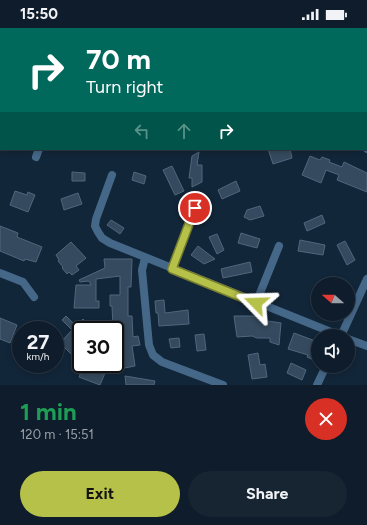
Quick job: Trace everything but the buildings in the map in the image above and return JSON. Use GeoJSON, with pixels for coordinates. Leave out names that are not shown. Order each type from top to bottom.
{"type":"FeatureCollection","features":[{"type":"Feature","properties":{"kind":"street"},"geometry":{"type":"LineString","coordinates":[[36,157],[39,150]]}},
{"type":"Feature","properties":{"kind":"street"},"geometry":{"type":"LineString","coordinates":[[112,176],[96,219],[95,226],[102,238],[145,258],[323,329]]}},
{"type":"Feature","properties":{"kind":"street"},"geometry":{"type":"LineString","coordinates":[[172,269],[195,208]]}},
{"type":"Feature","properties":{"kind":"street"},"geometry":{"type":"LineString","coordinates":[[256,303],[279,246]]}},
{"type":"Feature","properties":{"kind":"street"},"geometry":{"type":"LineString","coordinates":[[145,258],[142,270],[149,345],[153,355],[162,362],[223,385]]}},
{"type":"Feature","properties":{"kind":"street"},"geometry":{"type":"LineString","coordinates":[[0,273],[23,282],[34,297]]}},
{"type":"Feature","properties":{"kind":"street"},"geometry":{"type":"LineString","coordinates":[[344,329],[367,279]]}},
{"type":"Feature","properties":{"kind":"street"},"geometry":{"type":"LineString","coordinates":[[355,342],[367,346]]}},
{"type":"Feature","properties":{"kind":"street"},"geometry":{"type":"LineString","coordinates":[[317,385],[323,373]]}},
{"type":"Feature","properties":{"kind":"route"},"geometry":{"type":"LineString","coordinates":[[195,208],[172,269],[256,303]]}}]}
